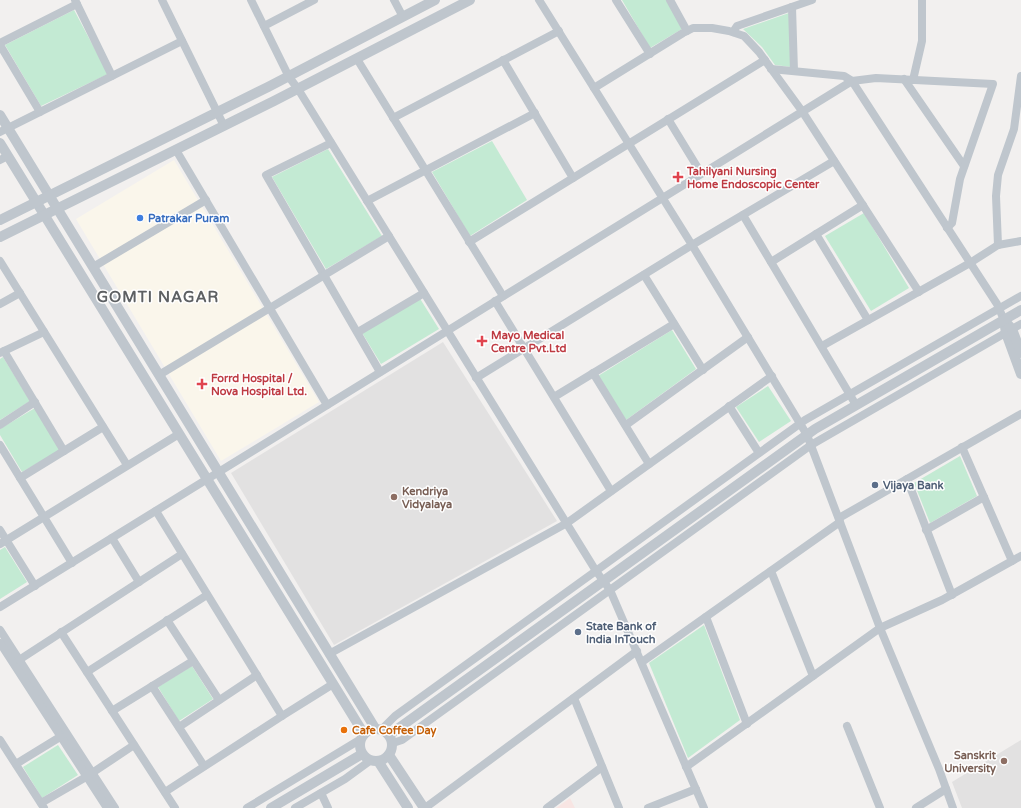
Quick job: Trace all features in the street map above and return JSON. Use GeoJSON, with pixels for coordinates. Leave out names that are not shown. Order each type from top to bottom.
{"type":"FeatureCollection","features":[{"type":"Feature","properties":{"kind":"street"},"geometry":{"type":"LineString","coordinates":[[162,0],[224,126]]}},
{"type":"Feature","properties":{"kind":"street"},"geometry":{"type":"LineString","coordinates":[[251,0],[289,77],[298,89],[596,571],[610,590],[704,808]]}},
{"type":"Feature","properties":{"kind":"street"},"geometry":{"type":"LineString","coordinates":[[264,26],[314,0]]}},
{"type":"Feature","properties":{"kind":"street"},"geometry":{"type":"LineString","coordinates":[[394,0],[403,17]]}},
{"type":"Feature","properties":{"kind":"street"},"geometry":{"type":"LineString","coordinates":[[0,220],[289,77],[435,0]]}},
{"type":"Feature","properties":{"kind":"street"},"geometry":{"type":"LineString","coordinates":[[0,237],[298,89],[470,0]]}},
{"type":"Feature","properties":{"kind":"street"},"geometry":{"type":"LineString","coordinates":[[539,0],[801,423],[811,445],[880,628],[946,789],[952,808]]}},
{"type":"Feature","properties":{"kind":"street"},"geometry":{"type":"LineString","coordinates":[[616,0],[650,54]]}},
{"type":"Feature","properties":{"kind":"street"},"geometry":{"type":"LineString","coordinates":[[670,0],[687,31]]}},
{"type":"Feature","properties":{"kind":"street"},"geometry":{"type":"LineString","coordinates":[[733,32],[737,26],[812,0]]}},
{"type":"Feature","properties":{"kind":"street"},"geometry":{"type":"LineString","coordinates":[[908,79],[922,41],[922,0]]}},
{"type":"Feature","properties":{"kind":"street"},"geometry":{"type":"LineString","coordinates":[[40,112],[0,44],[76,2],[112,76]]}},
{"type":"Feature","properties":{"kind":"street"},"geometry":{"type":"LineString","coordinates":[[792,7],[794,71]]}},
{"type":"Feature","properties":{"kind":"street"},"geometry":{"type":"LineString","coordinates":[[594,88],[693,28],[712,28],[733,32],[744,36],[772,68],[802,111],[919,292]]}},
{"type":"Feature","properties":{"kind":"street"},"geometry":{"type":"LineString","coordinates":[[393,118],[559,31]]}},
{"type":"Feature","properties":{"kind":"street"},"geometry":{"type":"LineString","coordinates":[[4,130],[182,41]]}},
{"type":"Feature","properties":{"kind":"street"},"geometry":{"type":"LineString","coordinates":[[357,59],[503,296]]}},
{"type":"Feature","properties":{"kind":"street"},"geometry":{"type":"LineString","coordinates":[[503,60],[573,178]]}},
{"type":"Feature","properties":{"kind":"street"},"geometry":{"type":"LineString","coordinates":[[469,242],[765,60]]}},
{"type":"Feature","properties":{"kind":"street"},"geometry":{"type":"LineString","coordinates":[[772,68],[844,76],[852,81],[970,263],[999,309],[1004,320],[1013,328],[1021,353]]}},
{"type":"Feature","properties":{"kind":"street"},"geometry":{"type":"LineString","coordinates":[[998,245],[996,196],[998,175],[1014,129],[1021,76]]}},
{"type":"Feature","properties":{"kind":"street"},"geometry":{"type":"LineString","coordinates":[[0,607],[852,81],[876,78],[993,84],[960,179],[952,223],[947,228]]}},
{"type":"Feature","properties":{"kind":"street"},"geometry":{"type":"LineString","coordinates":[[908,79],[964,166]]}},
{"type":"Feature","properties":{"kind":"street"},"geometry":{"type":"LineString","coordinates":[[367,201],[535,113]]}},
{"type":"Feature","properties":{"kind":"street"},"geometry":{"type":"LineString","coordinates":[[0,115],[4,130],[49,195],[329,654],[385,734],[392,750],[384,759],[375,760],[295,808]]}},
{"type":"Feature","properties":{"kind":"street"},"geometry":{"type":"LineString","coordinates":[[668,119],[701,173]]}},
{"type":"Feature","properties":{"kind":"street"},"geometry":{"type":"LineString","coordinates":[[0,142],[4,158],[36,202],[333,684],[362,737],[360,746],[362,754]]}},
{"type":"Feature","properties":{"kind":"street"},"geometry":{"type":"LineString","coordinates":[[331,143],[266,175],[380,372]]}},
{"type":"Feature","properties":{"kind":"street"},"geometry":{"type":"LineString","coordinates":[[176,150],[327,405]]}},
{"type":"Feature","properties":{"kind":"street"},"geometry":{"type":"LineString","coordinates":[[476,378],[692,245],[834,161]]}},
{"type":"Feature","properties":{"kind":"street"},"geometry":{"type":"LineString","coordinates":[[93,267],[206,200]]}},
{"type":"Feature","properties":{"kind":"street"},"geometry":{"type":"LineString","coordinates":[[771,262],[863,205]]}},
{"type":"Feature","properties":{"kind":"street"},"geometry":{"type":"LineString","coordinates":[[743,215],[856,405]]}},
{"type":"Feature","properties":{"kind":"street"},"geometry":{"type":"LineString","coordinates":[[816,234],[868,320]]}},
{"type":"Feature","properties":{"kind":"street"},"geometry":{"type":"LineString","coordinates":[[159,375],[389,236]]}},
{"type":"Feature","properties":{"kind":"street"},"geometry":{"type":"LineString","coordinates":[[822,346],[970,263],[998,245],[1021,241]]}},
{"type":"Feature","properties":{"kind":"street"},"geometry":{"type":"LineString","coordinates":[[0,261],[127,465]]}},
{"type":"Feature","properties":{"kind":"street"},"geometry":{"type":"LineString","coordinates":[[644,275],[703,370]]}},
{"type":"Feature","properties":{"kind":"street"},"geometry":{"type":"LineString","coordinates":[[358,332],[424,293]]}},
{"type":"Feature","properties":{"kind":"street"},"geometry":{"type":"LineString","coordinates":[[0,304],[20,294]]}},
{"type":"Feature","properties":{"kind":"street"},"geometry":{"type":"LineString","coordinates":[[385,734],[395,716],[801,423],[1021,296]]}},
{"type":"Feature","properties":{"kind":"street"},"geometry":{"type":"LineString","coordinates":[[495,301],[612,491]]}},
{"type":"Feature","properties":{"kind":"street"},"geometry":{"type":"LineString","coordinates":[[385,734],[492,662],[807,435],[1021,310]]}},
{"type":"Feature","properties":{"kind":"street"},"geometry":{"type":"LineString","coordinates":[[554,397],[674,324]]}},
{"type":"Feature","properties":{"kind":"street"},"geometry":{"type":"LineString","coordinates":[[1013,328],[1021,374]]}},
{"type":"Feature","properties":{"kind":"street"},"geometry":{"type":"LineString","coordinates":[[247,808],[362,737],[369,730],[402,740],[811,445],[1013,328]]}},
{"type":"Feature","properties":{"kind":"street"},"geometry":{"type":"LineString","coordinates":[[44,332],[2,352],[35,402],[64,451]]}},
{"type":"Feature","properties":{"kind":"street"},"geometry":{"type":"LineString","coordinates":[[626,425],[748,337]]}},
{"type":"Feature","properties":{"kind":"street"},"geometry":{"type":"LineString","coordinates":[[593,373],[649,464]]}},
{"type":"Feature","properties":{"kind":"street"},"geometry":{"type":"LineString","coordinates":[[329,654],[567,523],[772,376]]}},
{"type":"Feature","properties":{"kind":"street"},"geometry":{"type":"LineString","coordinates":[[0,425],[35,402]]}},
{"type":"Feature","properties":{"kind":"street"},"geometry":{"type":"LineString","coordinates":[[729,406],[759,453]]}},
{"type":"Feature","properties":{"kind":"street"},"geometry":{"type":"LineString","coordinates":[[642,662],[771,571],[839,520],[907,479],[1021,414]]}},
{"type":"Feature","properties":{"kind":"street"},"geometry":{"type":"LineString","coordinates":[[20,478],[103,427]]}},
{"type":"Feature","properties":{"kind":"street"},"geometry":{"type":"LineString","coordinates":[[3,542],[179,434]]}},
{"type":"Feature","properties":{"kind":"street"},"geometry":{"type":"LineString","coordinates":[[0,445],[72,563]]}},
{"type":"Feature","properties":{"kind":"street"},"geometry":{"type":"LineString","coordinates":[[962,447],[1012,561]]}},
{"type":"Feature","properties":{"kind":"street"},"geometry":{"type":"LineString","coordinates":[[907,479],[952,595]]}},
{"type":"Feature","properties":{"kind":"street"},"geometry":{"type":"LineString","coordinates":[[926,530],[984,497]]}},
{"type":"Feature","properties":{"kind":"street"},"geometry":{"type":"LineString","coordinates":[[156,511],[282,716]]}},
{"type":"Feature","properties":{"kind":"street"},"geometry":{"type":"LineString","coordinates":[[0,530],[3,542],[34,586]]}},
{"type":"Feature","properties":{"kind":"street"},"geometry":{"type":"LineString","coordinates":[[112,538],[139,582]]}},
{"type":"Feature","properties":{"kind":"street"},"geometry":{"type":"LineString","coordinates":[[19,660],[182,554]]}},
{"type":"Feature","properties":{"kind":"street"},"geometry":{"type":"LineString","coordinates":[[686,767],[880,628],[952,595],[1021,556]]}},
{"type":"Feature","properties":{"kind":"street"},"geometry":{"type":"LineString","coordinates":[[771,571],[813,676]]}},
{"type":"Feature","properties":{"kind":"street"},"geometry":{"type":"LineString","coordinates":[[87,672],[207,595]]}},
{"type":"Feature","properties":{"kind":"street"},"geometry":{"type":"LineString","coordinates":[[706,617],[747,724]]}},
{"type":"Feature","properties":{"kind":"street"},"geometry":{"type":"LineString","coordinates":[[168,620],[219,700]]}},
{"type":"Feature","properties":{"kind":"street"},"geometry":{"type":"LineString","coordinates":[[0,630],[89,775],[107,808]]}},
{"type":"Feature","properties":{"kind":"street"},"geometry":{"type":"LineString","coordinates":[[61,632],[175,808]]}},
{"type":"Feature","properties":{"kind":"street"},"geometry":{"type":"LineString","coordinates":[[0,643],[60,737],[115,808]]}},
{"type":"Feature","properties":{"kind":"street"},"geometry":{"type":"LineString","coordinates":[[389,755],[424,808],[637,651]]}},
{"type":"Feature","properties":{"kind":"street"},"geometry":{"type":"LineString","coordinates":[[112,711],[194,661]]}},
{"type":"Feature","properties":{"kind":"street"},"geometry":{"type":"LineString","coordinates":[[179,727],[257,675]]}},
{"type":"Feature","properties":{"kind":"street"},"geometry":{"type":"LineString","coordinates":[[165,792],[333,684]]}},
{"type":"Feature","properties":{"kind":"street"},"geometry":{"type":"LineString","coordinates":[[152,686],[204,766]]}},
{"type":"Feature","properties":{"kind":"street"},"geometry":{"type":"LineString","coordinates":[[574,698],[619,808]]}},
{"type":"Feature","properties":{"kind":"street"},"geometry":{"type":"LineString","coordinates":[[847,726],[880,808]]}},
{"type":"Feature","properties":{"kind":"street"},"geometry":{"type":"LineString","coordinates":[[16,764],[60,737]]}},
{"type":"Feature","properties":{"kind":"street"},"geometry":{"type":"LineString","coordinates":[[0,740],[42,806],[134,745]]}},
{"type":"Feature","properties":{"kind":"street"},"geometry":{"type":"LineString","coordinates":[[362,754],[375,760],[408,808]]}},
{"type":"Feature","properties":{"kind":"street"},"geometry":{"type":"LineString","coordinates":[[271,808],[362,754]]}},
{"type":"Feature","properties":{"kind":"street"},"geometry":{"type":"LineString","coordinates":[[547,808],[602,767]]}},
{"type":"Feature","properties":{"kind":"street"},"geometry":{"type":"LineString","coordinates":[[648,808],[696,789]]}},
{"type":"Feature","properties":{"kind":"street"},"geometry":{"type":"LineString","coordinates":[[916,808],[946,789]]}},
{"type":"Feature","properties":{"kind":"street"},"geometry":{"type":"LineString","coordinates":[[321,793],[328,808]]}},
{"type":"Feature","properties":{"kind":"shaded area"},"geometry":{"type":"Polygon","coordinates":[[[174,160],[319,402],[221,461],[76,219],[174,160]]]}},
{"type":"Feature","properties":{"kind":"shaded area","name":"Kendriya Vidyalaya"},"geometry":{"type":"Polygon","coordinates":[[[443,342],[557,521],[334,645],[231,473],[443,342]]]}},
{"type":"Feature","properties":{"kind":"shaded area","name":"Sanskrit University"},"geometry":{"type":"Polygon","coordinates":[[[1021,740],[1021,808],[962,808],[952,782],[1021,740]]]}},
{"type":"Feature","properties":{"kind":"shaded area"},"geometry":{"type":"Polygon","coordinates":[[[570,798],[575,808],[556,808],[570,798]]]}},
{"type":"Feature","properties":{"kind":"green space"},"geometry":{"type":"Polygon","coordinates":[[[622,0],[667,0],[682,29],[650,48],[622,0]]]}},
{"type":"Feature","properties":{"kind":"green space"},"geometry":{"type":"Polygon","coordinates":[[[74,10],[108,74],[41,106],[5,45],[74,10]]]}},
{"type":"Feature","properties":{"kind":"green space"},"geometry":{"type":"Polygon","coordinates":[[[789,13],[791,67],[775,65],[762,47],[743,29],[789,13]]]}},
{"type":"Feature","properties":{"kind":"green space"},"geometry":{"type":"Polygon","coordinates":[[[492,141],[527,200],[470,236],[432,172],[492,141]]]}},
{"type":"Feature","properties":{"kind":"green space"},"geometry":{"type":"Polygon","coordinates":[[[328,149],[382,236],[326,269],[272,177],[328,149]]]}},
{"type":"Feature","properties":{"kind":"green space"},"geometry":{"type":"Polygon","coordinates":[[[864,213],[909,288],[871,311],[825,236],[864,213]]]}},
{"type":"Feature","properties":{"kind":"green space"},"geometry":{"type":"Polygon","coordinates":[[[419,297],[439,329],[381,364],[361,331],[419,297]]]}},
{"type":"Feature","properties":{"kind":"green space"},"geometry":{"type":"Polygon","coordinates":[[[672,330],[696,369],[626,420],[598,376],[672,330]]]}},
{"type":"Feature","properties":{"kind":"green space"},"geometry":{"type":"Polygon","coordinates":[[[3,357],[30,401],[0,420],[0,359],[3,357]]]}},
{"type":"Feature","properties":{"kind":"green space"},"geometry":{"type":"Polygon","coordinates":[[[768,386],[791,421],[759,442],[736,407],[768,386]]]}},
{"type":"Feature","properties":{"kind":"green space"},"geometry":{"type":"Polygon","coordinates":[[[35,408],[60,450],[22,472],[0,435],[0,429],[35,408]]]}},
{"type":"Feature","properties":{"kind":"green space"},"geometry":{"type":"Polygon","coordinates":[[[960,456],[977,496],[930,523],[914,483],[960,456]]]}},
{"type":"Feature","properties":{"kind":"green space"},"geometry":{"type":"Polygon","coordinates":[[[5,547],[27,582],[0,599],[0,550],[5,547]]]}},
{"type":"Feature","properties":{"kind":"green space"},"geometry":{"type":"Polygon","coordinates":[[[704,625],[740,720],[688,758],[649,663],[704,625]]]}},
{"type":"Feature","properties":{"kind":"green space"},"geometry":{"type":"Polygon","coordinates":[[[192,666],[213,699],[179,721],[158,687],[192,666]]]}},
{"type":"Feature","properties":{"kind":"green space"},"geometry":{"type":"Polygon","coordinates":[[[58,745],[78,775],[42,798],[23,767],[58,745]]]}},
{"type":"Feature","properties":{"kind":"place","name":"Tahilyani Nursing Home Endoscopic Center"},"geometry":{"type":"Point","coordinates":[678,177]}},
{"type":"Feature","properties":{"kind":"place","name":"Patrakar Puram"},"geometry":{"type":"Point","coordinates":[140,218]}},
{"type":"Feature","properties":{"kind":"place","name":"Mayo Medical Centre Pvt.Ltd"},"geometry":{"type":"Point","coordinates":[482,341]}},
{"type":"Feature","properties":{"kind":"place","name":"Forrd Hospital / Nova Hospital Ltd."},"geometry":{"type":"Point","coordinates":[202,384]}},
{"type":"Feature","properties":{"kind":"place","name":"Vijaya Bank"},"geometry":{"type":"Point","coordinates":[875,485]}},
{"type":"Feature","properties":{"kind":"place","name":"Kendriya Vidyalaya"},"geometry":{"type":"Point","coordinates":[394,497]}},
{"type":"Feature","properties":{"kind":"place","name":"State Bank of India InTouch"},"geometry":{"type":"Point","coordinates":[578,632]}},
{"type":"Feature","properties":{"kind":"place","name":"Cafe Coffee Day"},"geometry":{"type":"Point","coordinates":[344,730]}},
{"type":"Feature","properties":{"kind":"place","name":"Sanskrit University"},"geometry":{"type":"Point","coordinates":[1004,761]}},
{"type":"Feature","properties":{"kind":"district","name":"GOMTI NAGAR"},"geometry":{"type":"Point","coordinates":[158,297]}}]}
